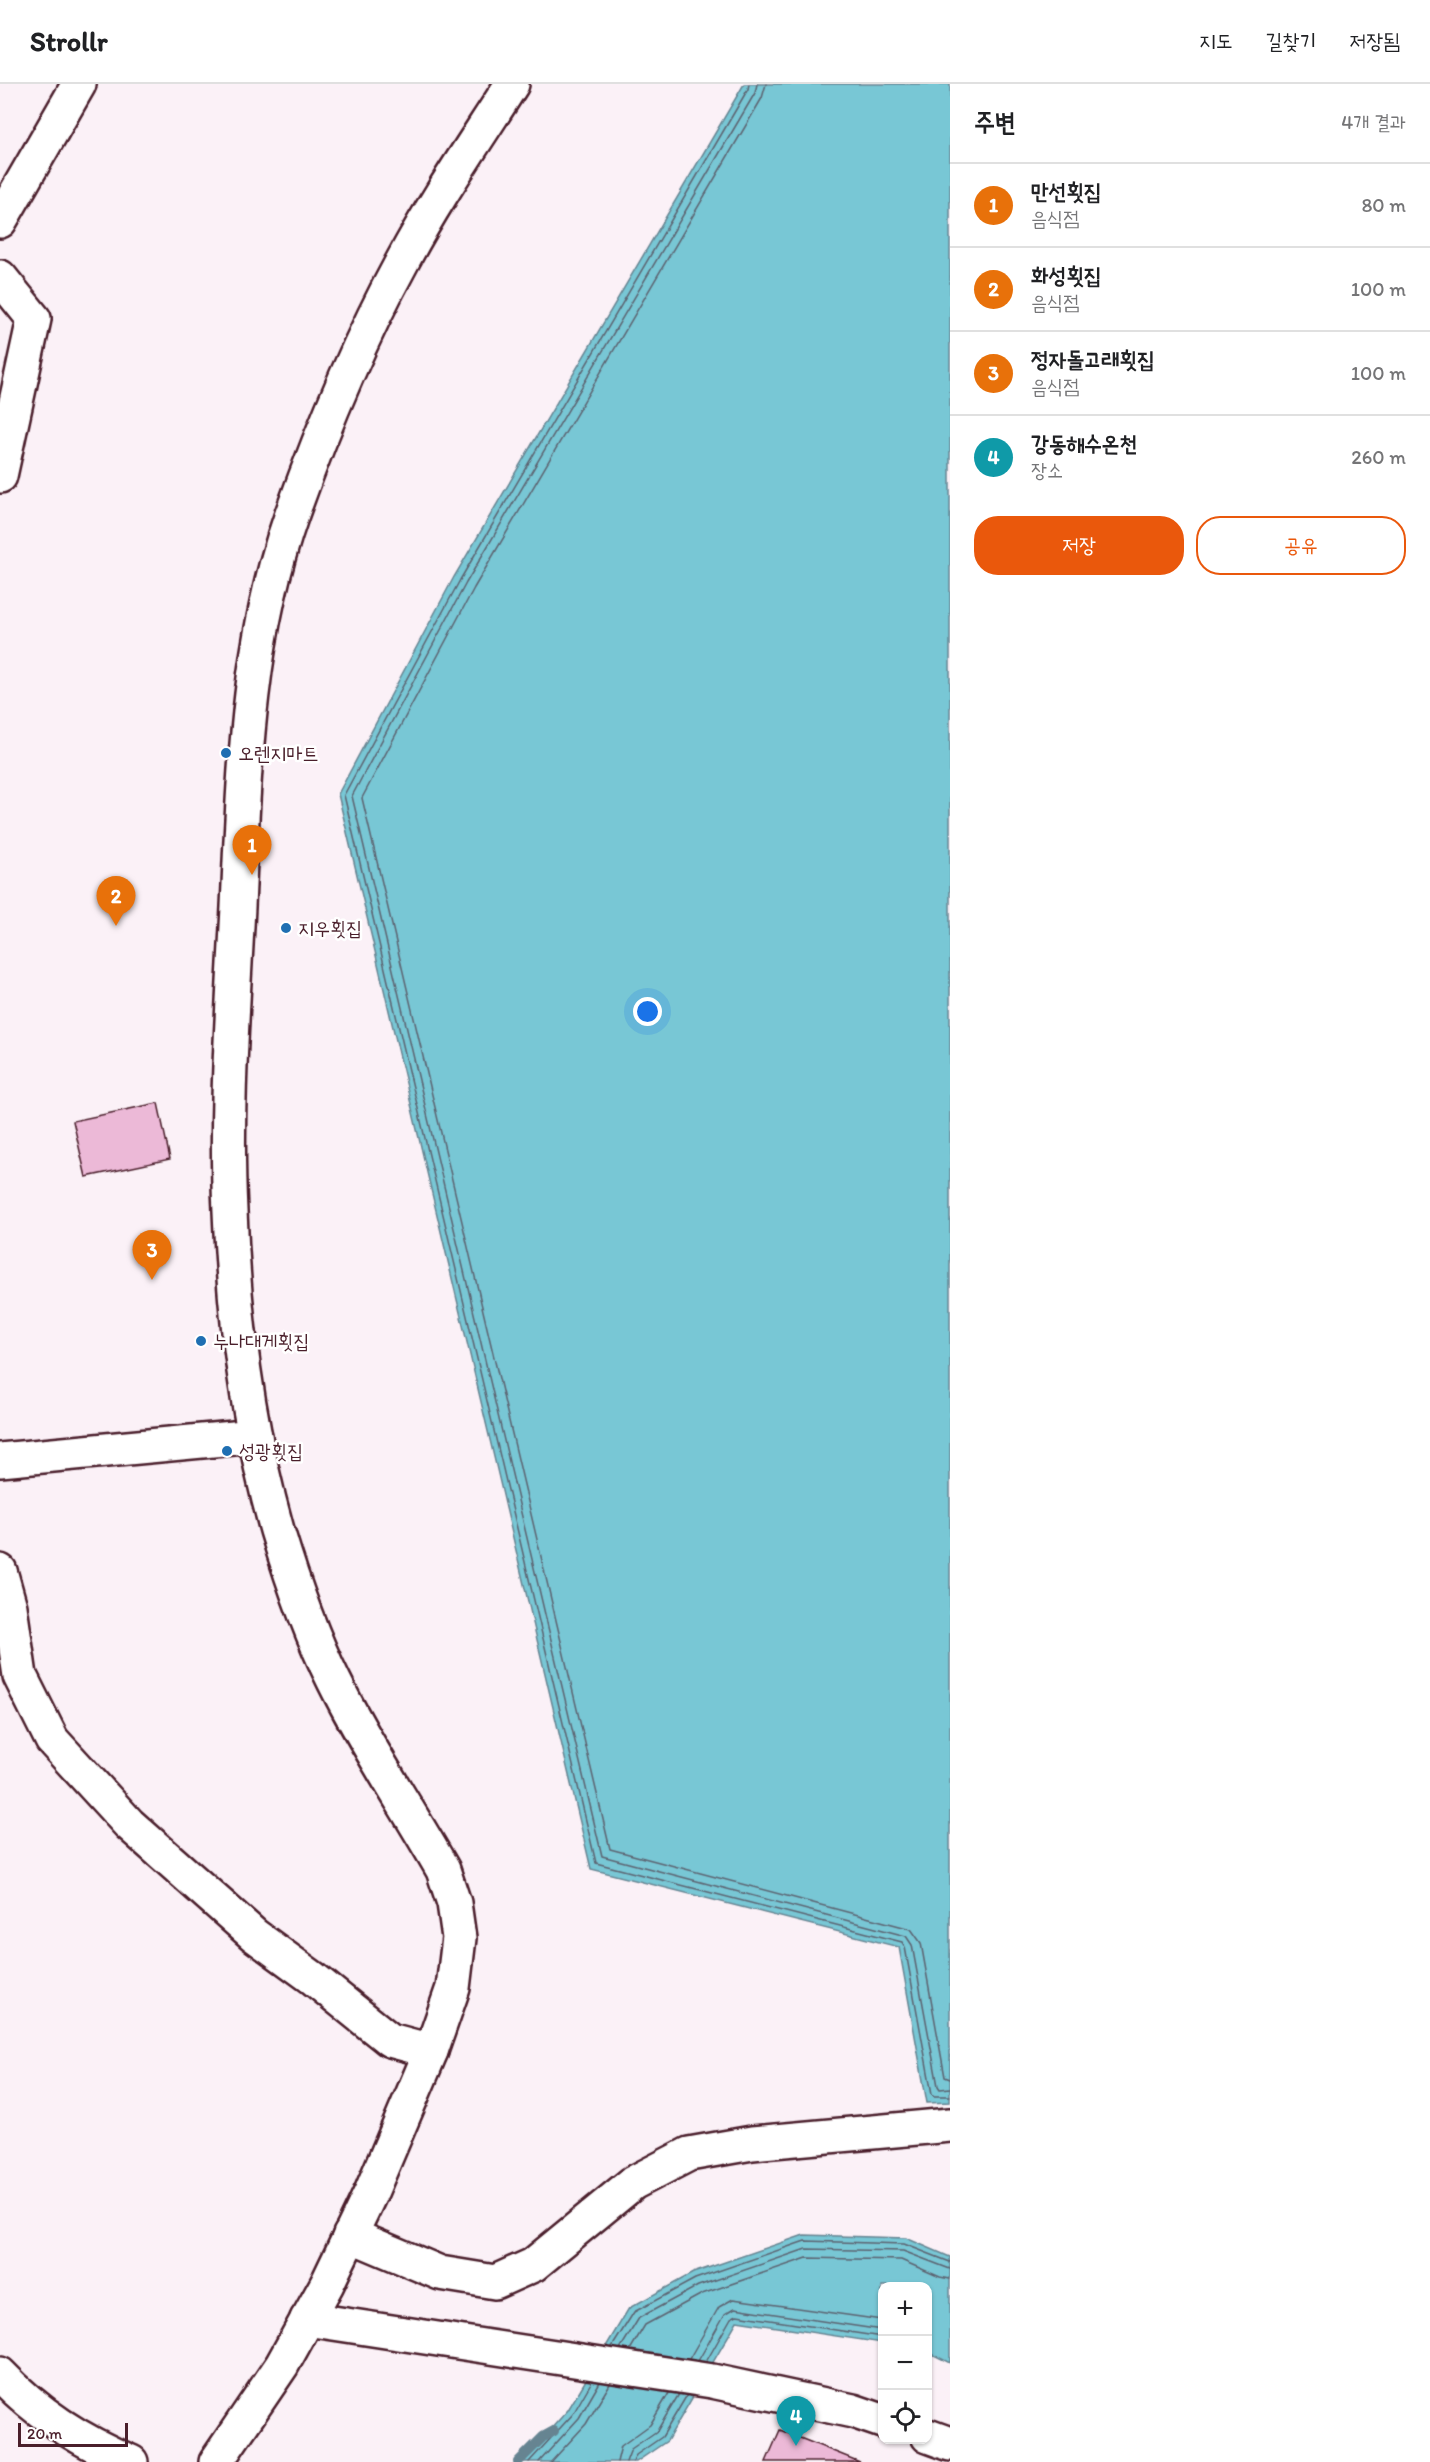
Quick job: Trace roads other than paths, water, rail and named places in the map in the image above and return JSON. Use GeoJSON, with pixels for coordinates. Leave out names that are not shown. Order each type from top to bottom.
{"type":"FeatureCollection","features":[{"type":"Feature","properties":{"kind":"street"},"geometry":{"type":"LineString","coordinates":[[0,221],[79,84]]}},
{"type":"Feature","properties":{"kind":"street"},"geometry":{"type":"LineString","coordinates":[[216,2462],[282,2365],[350,2235],[408,2109],[430,2051],[453,1988],[459,1938],[454,1903],[443,1870],[334,1680],[312,1631],[277,1530],[255,1436],[239,1328],[230,1210],[230,1093],[246,742],[252,679],[263,620],[291,517],[354,364],[402,262],[451,179],[512,84]]}},
{"type":"Feature","properties":{"kind":"street"},"geometry":{"type":"LineString","coordinates":[[0,277],[34,319],[0,476]]}},
{"type":"Feature","properties":{"kind":"street"},"geometry":{"type":"LineString","coordinates":[[0,1460],[255,1436]]}},
{"type":"Feature","properties":{"kind":"street"},"geometry":{"type":"LineString","coordinates":[[0,1571],[10,1607],[20,1676],[52,1740],[129,1824],[254,1935],[313,1978],[390,2040],[430,2051]]}},
{"type":"Feature","properties":{"kind":"street"},"geometry":{"type":"LineString","coordinates":[[350,2235],[440,2273],[495,2282],[532,2265],[633,2183],[689,2154],[752,2143],[950,2126]]}},
{"type":"Feature","properties":{"kind":"street"},"geometry":{"type":"LineString","coordinates":[[307,2319],[429,2340],[712,2381],[853,2411],[878,2420]]}},
{"type":"Feature","properties":{"kind":"street"},"geometry":{"type":"LineString","coordinates":[[0,2374],[15,2390],[50,2418],[131,2462]]}},
{"type":"Feature","properties":{"kind":"street"},"geometry":{"type":"LineString","coordinates":[[932,2438],[950,2444]]}},
{"type":"Feature","properties":{"kind":"water"},"geometry":{"type":"Polygon","coordinates":[[[744,84],[950,84],[950,2102],[927,2103],[899,1947],[591,1869],[338,794],[454,577],[744,84]]]}},
{"type":"Feature","properties":{"kind":"water"},"geometry":{"type":"Polygon","coordinates":[[[804,2235],[906,2238],[950,2257],[950,2363],[932,2354],[932,2282],[878,2282],[878,2342],[737,2321],[667,2441],[636,2462],[521,2462],[568,2410],[629,2308],[693,2273],[804,2235]]]}},
{"type":"Feature","properties":{"kind":"waterway"},"geometry":{"type":"LineString","coordinates":[[518,2462],[543,2437],[554,2431]]}},
{"type":"Feature","properties":{"kind":"place","name":"오렌지마트"},"geometry":{"type":"Point","coordinates":[226,753]}},
{"type":"Feature","properties":{"kind":"place","name":"만선횟집"},"geometry":{"type":"Point","coordinates":[252,875]}},
{"type":"Feature","properties":{"kind":"place","name":"화성횟집"},"geometry":{"type":"Point","coordinates":[116,926]}},
{"type":"Feature","properties":{"kind":"place","name":"지우횟집"},"geometry":{"type":"Point","coordinates":[286,928]}},
{"type":"Feature","properties":{"kind":"place","name":"정자돌고래횟집"},"geometry":{"type":"Point","coordinates":[152,1280]}},
{"type":"Feature","properties":{"kind":"place","name":"누나대게횟집"},"geometry":{"type":"Point","coordinates":[201,1341]}},
{"type":"Feature","properties":{"kind":"place","name":"성광횟집"},"geometry":{"type":"Point","coordinates":[227,1451]}},
{"type":"Feature","properties":{"kind":"place","name":"강동해수온천"},"geometry":{"type":"Point","coordinates":[796,2446]}}]}
